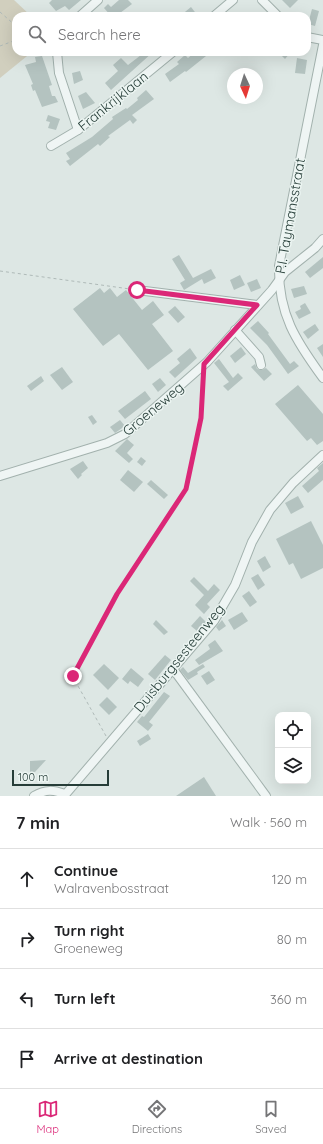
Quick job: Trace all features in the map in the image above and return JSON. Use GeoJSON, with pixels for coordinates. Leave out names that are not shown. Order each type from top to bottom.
{"type":"FeatureCollection","features":[{"type":"Feature","properties":{"kind":"street"},"geometry":{"type":"LineString","coordinates":[[84,12],[98,0]]}},
{"type":"Feature","properties":{"kind":"street"},"geometry":{"type":"LineString","coordinates":[[219,12],[233,0]]}},
{"type":"Feature","properties":{"kind":"street"},"geometry":{"type":"LineString","coordinates":[[262,0],[274,12]]}},
{"type":"Feature","properties":{"kind":"street"},"geometry":{"type":"LineString","coordinates":[[311,38],[323,40]]}},
{"type":"Feature","properties":{"kind":"street","name":"P.I. Taymansstraat"},"geometry":{"type":"LineString","coordinates":[[323,45],[280,259],[279,281],[282,304],[288,324],[300,347],[323,378]]}},
{"type":"Feature","properties":{"kind":"street"},"geometry":{"type":"LineString","coordinates":[[58,56],[59,73],[78,130]]}},
{"type":"Feature","properties":{"kind":"street","name":"Frankrijklaan"},"geometry":{"type":"LineString","coordinates":[[51,146],[78,130],[168,56]]}},
{"type":"Feature","properties":{"kind":"street","name":"Groeneweg"},"geometry":{"type":"LineString","coordinates":[[0,476],[107,443],[125,434],[204,364],[272,290],[285,272],[315,248],[323,239]]}},
{"type":"Feature","properties":{"kind":"street"},"geometry":{"type":"LineString","coordinates":[[137,290],[257,305]]}},
{"type":"Feature","properties":{"kind":"street"},"geometry":{"type":"LineString","coordinates":[[235,330],[259,357],[261,365]]}},
{"type":"Feature","properties":{"kind":"street","name":"Duisburgsesteenweg"},"geometry":{"type":"LineString","coordinates":[[64,795],[172,670],[222,609],[235,585],[252,542],[270,510],[293,483],[323,455]]}},
{"type":"Feature","properties":{"kind":"street"},"geometry":{"type":"LineString","coordinates":[[172,670],[266,796]]}},
{"type":"Feature","properties":{"kind":"street"},"geometry":{"type":"LineString","coordinates":[[34,796],[51,790],[64,795]]}},
{"type":"Feature","properties":{"kind":"path"},"geometry":{"type":"LineString","coordinates":[[0,12],[12,22]]}},
{"type":"Feature","properties":{"kind":"path"},"geometry":{"type":"LineString","coordinates":[[0,46],[12,42]]}},
{"type":"Feature","properties":{"kind":"path"},"geometry":{"type":"LineString","coordinates":[[0,271],[137,290]]}},
{"type":"Feature","properties":{"kind":"path"},"geometry":{"type":"LineString","coordinates":[[110,742],[73,676],[117,594],[186,489],[201,418],[204,364]]}},
{"type":"Feature","properties":{"kind":"shaded area"},"geometry":{"type":"Polygon","coordinates":[[[0,0],[14,0],[27,12],[12,12],[12,56],[27,56],[0,78],[0,0]]]}},
{"type":"Feature","properties":{"kind":"building"},"geometry":{"type":"Polygon","coordinates":[[[52,0],[81,0],[69,10],[65,6],[56,11],[49,3],[52,0]]]}},
{"type":"Feature","properties":{"kind":"building"},"geometry":{"type":"Polygon","coordinates":[[[119,0],[128,0],[132,4],[121,12],[108,12],[104,8],[108,4],[111,7],[119,0]]]}},
{"type":"Feature","properties":{"kind":"building"},"geometry":{"type":"Polygon","coordinates":[[[282,0],[298,0],[290,8],[282,0]]]}},
{"type":"Feature","properties":{"kind":"building"},"geometry":{"type":"Polygon","coordinates":[[[191,7],[195,12],[185,12],[191,7]]]}},
{"type":"Feature","properties":{"kind":"building"},"geometry":{"type":"Polygon","coordinates":[[[312,9],[319,11],[315,26],[311,25],[312,9]]]}},
{"type":"Feature","properties":{"kind":"building"},"geometry":{"type":"Polygon","coordinates":[[[42,56],[52,85],[49,86],[52,96],[55,96],[58,102],[42,107],[35,90],[33,91],[31,85],[33,84],[25,65],[36,62],[35,57],[42,56]]]}},
{"type":"Feature","properties":{"kind":"building"},"geometry":{"type":"Polygon","coordinates":[[[140,56],[149,56],[111,90],[105,83],[118,71],[113,65],[121,58],[128,65],[140,56]]]}},
{"type":"Feature","properties":{"kind":"building"},"geometry":{"type":"Polygon","coordinates":[[[184,56],[188,58],[190,56],[206,56],[186,72],[185,71],[170,82],[165,74],[179,64],[177,62],[184,56]]]}},
{"type":"Feature","properties":{"kind":"building"},"geometry":{"type":"Polygon","coordinates":[[[297,58],[307,60],[305,74],[295,73],[297,58]]]}},
{"type":"Feature","properties":{"kind":"building"},"geometry":{"type":"Polygon","coordinates":[[[80,71],[83,80],[74,84],[72,73],[80,71]]]}},
{"type":"Feature","properties":{"kind":"building"},"geometry":{"type":"Polygon","coordinates":[[[146,90],[154,99],[132,115],[137,120],[133,124],[130,120],[108,136],[110,137],[100,146],[98,144],[70,166],[66,161],[70,159],[66,153],[92,137],[113,119],[112,117],[126,108],[127,109],[138,100],[137,98],[146,90]]]}},
{"type":"Feature","properties":{"kind":"building"},"geometry":{"type":"Polygon","coordinates":[[[86,92],[95,103],[83,109],[78,96],[86,92]]]}},
{"type":"Feature","properties":{"kind":"building"},"geometry":{"type":"Polygon","coordinates":[[[48,115],[60,119],[56,130],[48,128],[50,122],[46,121],[48,115]]]}},
{"type":"Feature","properties":{"kind":"building"},"geometry":{"type":"Polygon","coordinates":[[[179,255],[193,278],[211,269],[216,278],[204,284],[202,279],[184,290],[180,283],[185,280],[172,259],[179,255]]]}},
{"type":"Feature","properties":{"kind":"building"},"geometry":{"type":"Polygon","coordinates":[[[323,257],[323,268],[310,278],[305,272],[323,257]]]}},
{"type":"Feature","properties":{"kind":"building"},"geometry":{"type":"Polygon","coordinates":[[[240,275],[245,285],[234,290],[230,280],[240,275]]]}},
{"type":"Feature","properties":{"kind":"building"},"geometry":{"type":"Polygon","coordinates":[[[257,279],[261,288],[251,292],[247,283],[257,279]]]}},
{"type":"Feature","properties":{"kind":"building"},"geometry":{"type":"Polygon","coordinates":[[[304,286],[307,294],[294,298],[291,289],[304,286]]]}},
{"type":"Feature","properties":{"kind":"building"},"geometry":{"type":"Polygon","coordinates":[[[100,288],[104,293],[110,288],[117,297],[126,290],[142,310],[153,301],[164,315],[152,324],[173,351],[148,370],[119,334],[103,346],[73,309],[100,288]]]}},
{"type":"Feature","properties":{"kind":"building"},"geometry":{"type":"Polygon","coordinates":[[[305,303],[311,313],[299,319],[295,312],[301,309],[300,306],[305,303]]]}},
{"type":"Feature","properties":{"kind":"building"},"geometry":{"type":"Polygon","coordinates":[[[175,306],[185,317],[178,323],[168,312],[175,306]]]}},
{"type":"Feature","properties":{"kind":"building"},"geometry":{"type":"Polygon","coordinates":[[[258,321],[269,333],[268,334],[290,364],[294,361],[299,366],[288,374],[267,345],[250,328],[258,321]]]}},
{"type":"Feature","properties":{"kind":"building"},"geometry":{"type":"Polygon","coordinates":[[[315,324],[319,330],[308,339],[303,332],[315,324]]]}},
{"type":"Feature","properties":{"kind":"building"},"geometry":{"type":"Polygon","coordinates":[[[323,344],[323,357],[317,348],[323,344]]]}},
{"type":"Feature","properties":{"kind":"building"},"geometry":{"type":"Polygon","coordinates":[[[241,347],[246,354],[235,363],[230,356],[241,347]]]}},
{"type":"Feature","properties":{"kind":"building"},"geometry":{"type":"Polygon","coordinates":[[[190,348],[197,358],[175,378],[169,372],[180,363],[177,359],[190,348]]]}},
{"type":"Feature","properties":{"kind":"building"},"geometry":{"type":"Polygon","coordinates":[[[219,359],[233,378],[238,373],[243,378],[228,391],[223,386],[229,382],[214,363],[219,359]]]}},
{"type":"Feature","properties":{"kind":"building"},"geometry":{"type":"Polygon","coordinates":[[[255,364],[257,369],[262,370],[266,368],[272,374],[264,381],[251,367],[255,364]]]}},
{"type":"Feature","properties":{"kind":"building"},"geometry":{"type":"Polygon","coordinates":[[[62,367],[73,382],[62,390],[50,375],[62,367]]]}},
{"type":"Feature","properties":{"kind":"building"},"geometry":{"type":"Polygon","coordinates":[[[41,376],[44,381],[31,391],[27,386],[41,376]]]}},
{"type":"Feature","properties":{"kind":"building"},"geometry":{"type":"Polygon","coordinates":[[[160,378],[166,385],[158,392],[152,384],[160,378]]]}},
{"type":"Feature","properties":{"kind":"building"},"geometry":{"type":"Polygon","coordinates":[[[298,385],[323,414],[323,441],[317,445],[311,438],[307,441],[275,404],[298,385]]]}},
{"type":"Feature","properties":{"kind":"building"},"geometry":{"type":"Polygon","coordinates":[[[145,391],[151,399],[125,419],[118,411],[145,391]]]}},
{"type":"Feature","properties":{"kind":"building"},"geometry":{"type":"Polygon","coordinates":[[[92,415],[97,422],[93,425],[88,417],[92,415]]]}},
{"type":"Feature","properties":{"kind":"building"},"geometry":{"type":"Polygon","coordinates":[[[120,420],[125,426],[115,433],[110,427],[120,420]]]}},
{"type":"Feature","properties":{"kind":"building"},"geometry":{"type":"Polygon","coordinates":[[[127,439],[134,445],[127,453],[133,459],[129,463],[115,451],[127,439]]]}},
{"type":"Feature","properties":{"kind":"building"},"geometry":{"type":"Polygon","coordinates":[[[141,457],[146,461],[142,466],[137,462],[141,457]]]}},
{"type":"Feature","properties":{"kind":"building"},"geometry":{"type":"Polygon","coordinates":[[[83,461],[88,468],[78,479],[70,469],[83,461]]]}},
{"type":"Feature","properties":{"kind":"building"},"geometry":{"type":"Polygon","coordinates":[[[323,463],[323,480],[308,493],[302,486],[319,471],[317,468],[323,463]]]}},
{"type":"Feature","properties":{"kind":"building"},"geometry":{"type":"Polygon","coordinates":[[[128,470],[143,482],[134,492],[120,480],[128,470]]]}},
{"type":"Feature","properties":{"kind":"building"},"geometry":{"type":"Polygon","coordinates":[[[151,480],[168,495],[164,499],[147,484],[151,480]]]}},
{"type":"Feature","properties":{"kind":"building"},"geometry":{"type":"Polygon","coordinates":[[[298,496],[304,507],[291,514],[285,503],[298,496]]]}},
{"type":"Feature","properties":{"kind":"building"},"geometry":{"type":"Polygon","coordinates":[[[311,521],[323,545],[323,568],[301,579],[293,563],[289,565],[276,539],[311,521]]]}},
{"type":"Feature","properties":{"kind":"building"},"geometry":{"type":"Polygon","coordinates":[[[265,556],[271,567],[263,572],[257,561],[265,556]]]}},
{"type":"Feature","properties":{"kind":"building"},"geometry":{"type":"Polygon","coordinates":[[[258,574],[265,585],[258,590],[251,578],[258,574]]]}},
{"type":"Feature","properties":{"kind":"building"},"geometry":{"type":"Polygon","coordinates":[[[194,577],[208,591],[214,584],[220,590],[207,604],[210,607],[204,614],[195,605],[204,595],[190,581],[194,577]]]}},
{"type":"Feature","properties":{"kind":"building"},"geometry":{"type":"Polygon","coordinates":[[[249,591],[257,602],[250,607],[242,596],[249,591]]]}},
{"type":"Feature","properties":{"kind":"building"},"geometry":{"type":"Polygon","coordinates":[[[242,612],[248,621],[234,630],[228,620],[242,612]]]}},
{"type":"Feature","properties":{"kind":"building"},"geometry":{"type":"Polygon","coordinates":[[[200,616],[206,622],[197,631],[191,626],[200,616]]]}},
{"type":"Feature","properties":{"kind":"building"},"geometry":{"type":"Polygon","coordinates":[[[156,620],[168,632],[164,635],[153,624],[156,620]]]}},
{"type":"Feature","properties":{"kind":"building"},"geometry":{"type":"Polygon","coordinates":[[[222,620],[226,626],[219,631],[216,627],[222,620]]]}},
{"type":"Feature","properties":{"kind":"building"},"geometry":{"type":"Polygon","coordinates":[[[215,640],[223,651],[199,665],[195,660],[210,649],[208,645],[215,640]]]}},
{"type":"Feature","properties":{"kind":"building"},"geometry":{"type":"Polygon","coordinates":[[[165,655],[171,660],[155,680],[148,674],[165,655]]]}},
{"type":"Feature","properties":{"kind":"building"},"geometry":{"type":"Polygon","coordinates":[[[104,664],[119,678],[108,690],[93,675],[104,664]]]}},
{"type":"Feature","properties":{"kind":"building"},"geometry":{"type":"Polygon","coordinates":[[[203,664],[205,667],[197,672],[198,674],[188,680],[180,670],[183,667],[188,673],[203,664]]]}},
{"type":"Feature","properties":{"kind":"building"},"geometry":{"type":"Polygon","coordinates":[[[131,668],[144,679],[138,687],[130,681],[128,684],[122,679],[131,668]]]}},
{"type":"Feature","properties":{"kind":"building"},"geometry":{"type":"Polygon","coordinates":[[[209,671],[215,680],[207,685],[201,676],[209,671]]]}},
{"type":"Feature","properties":{"kind":"building"},"geometry":{"type":"Polygon","coordinates":[[[164,692],[170,696],[149,722],[153,725],[148,731],[137,722],[142,716],[144,717],[164,692]]]}},
{"type":"Feature","properties":{"kind":"building"},"geometry":{"type":"Polygon","coordinates":[[[107,697],[117,707],[109,715],[99,705],[107,697]]]}},
{"type":"Feature","properties":{"kind":"building"},"geometry":{"type":"Polygon","coordinates":[[[148,734],[151,739],[140,746],[137,741],[148,734]]]}},
{"type":"Feature","properties":{"kind":"building"},"geometry":{"type":"Polygon","coordinates":[[[46,760],[35,772],[30,773],[30,761],[46,760]]]}},
{"type":"Feature","properties":{"kind":"building"},"geometry":{"type":"Polygon","coordinates":[[[204,777],[216,796],[176,796],[204,777]]]}},
{"type":"Feature","properties":{"kind":"route"},"geometry":{"type":"LineString","coordinates":[[73,676],[117,594],[186,489],[201,418],[204,364],[257,305],[250,302],[137,290]]}}]}
